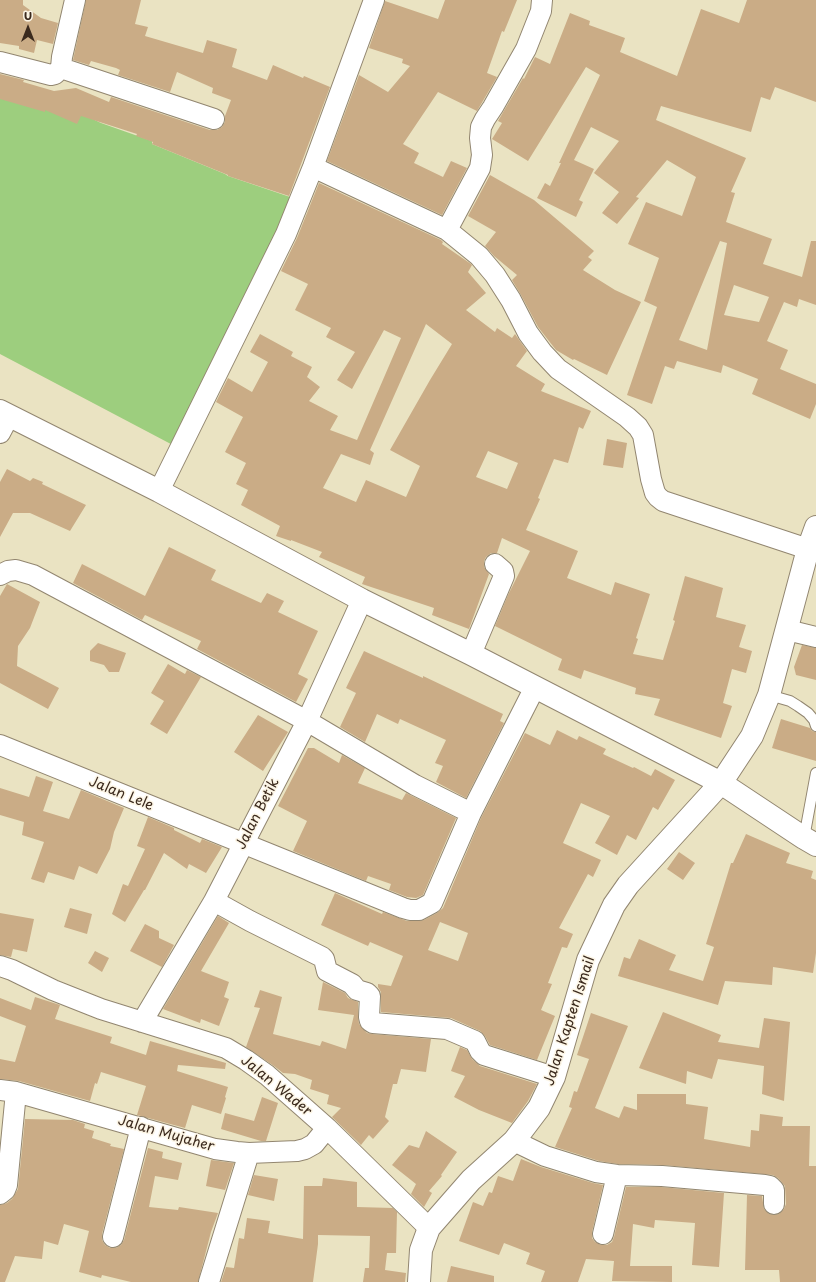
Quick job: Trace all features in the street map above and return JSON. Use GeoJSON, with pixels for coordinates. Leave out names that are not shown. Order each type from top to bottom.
{"type":"FeatureCollection","features":[{"type":"Feature","properties":{"kind":"street"},"geometry":{"type":"LineString","coordinates":[[0,62],[51,75],[55,74],[61,68],[62,57],[75,0]]}},
{"type":"Feature","properties":{"kind":"street"},"geometry":{"type":"LineString","coordinates":[[159,491],[286,234],[313,167],[374,0]]}},
{"type":"Feature","properties":{"kind":"street"},"geometry":{"type":"LineString","coordinates":[[447,230],[480,168],[482,155],[480,138],[481,127],[484,119],[493,107],[526,49],[541,11],[542,0]]}},
{"type":"Feature","properties":{"kind":"street"},"geometry":{"type":"LineString","coordinates":[[61,68],[214,119]]}},
{"type":"Feature","properties":{"kind":"street"},"geometry":{"type":"LineString","coordinates":[[313,167],[447,230],[479,256],[495,275],[511,300],[528,333],[542,352],[558,368],[627,417],[638,427],[643,435],[655,493],[663,501],[808,549]]}},
{"type":"Feature","properties":{"kind":"street"},"geometry":{"type":"LineString","coordinates":[[3,420],[159,491],[362,600],[471,654],[721,783],[810,842]]}},
{"type":"Feature","properties":{"kind":"street","name":"Jalan Kapten Ismail"},"geometry":{"type":"LineString","coordinates":[[419,1282],[421,1250],[429,1228],[471,1180],[514,1141],[539,1108],[554,1077],[588,960],[614,905],[628,885],[721,783],[752,736],[769,695],[808,549],[816,527]]}},
{"type":"Feature","properties":{"kind":"street"},"geometry":{"type":"LineString","coordinates":[[471,654],[504,576],[503,571],[495,564]]}},
{"type":"Feature","properties":{"kind":"street"},"geometry":{"type":"LineString","coordinates":[[0,574],[16,570],[33,575],[307,721],[416,786],[471,813]]}},
{"type":"Feature","properties":{"kind":"street","name":"Jalan Betik"},"geometry":{"type":"LineString","coordinates":[[142,1022],[214,901],[307,721],[362,600]]}},
{"type":"Feature","properties":{"kind":"street"},"geometry":{"type":"LineString","coordinates":[[787,630],[816,636]]}},
{"type":"Feature","properties":{"kind":"street","name":"Jalan Lele"},"geometry":{"type":"LineString","coordinates":[[0,745],[403,908],[419,910],[432,903],[471,813],[535,687]]}},
{"type":"Feature","properties":{"kind":"street"},"geometry":{"type":"LineString","coordinates":[[214,901],[322,957],[324,959],[327,971],[352,984],[357,990],[367,993],[370,996],[369,1017],[370,1021],[373,1023],[447,1029],[476,1041],[480,1051],[484,1055],[554,1077]]}},
{"type":"Feature","properties":{"kind":"street","name":"Jalan Wader"},"geometry":{"type":"LineString","coordinates":[[0,966],[12,970],[53,990],[101,1009],[226,1048],[246,1060],[267,1075],[326,1128],[429,1228]]}},
{"type":"Feature","properties":{"kind":"street"},"geometry":{"type":"LineString","coordinates":[[0,1194],[6,1190],[7,1185],[8,1091]]}},
{"type":"Feature","properties":{"kind":"street","name":"Jalan Mujaher"},"geometry":{"type":"LineString","coordinates":[[8,1091],[141,1127],[215,1149],[249,1153],[305,1150],[314,1144],[326,1128]]}},
{"type":"Feature","properties":{"kind":"street"},"geometry":{"type":"LineString","coordinates":[[114,1237],[141,1127]]}},
{"type":"Feature","properties":{"kind":"street"},"geometry":{"type":"LineString","coordinates":[[514,1141],[544,1156],[596,1172],[617,1175],[662,1176],[770,1186],[774,1190],[774,1204]]}},
{"type":"Feature","properties":{"kind":"street"},"geometry":{"type":"LineString","coordinates":[[209,1282],[249,1153]]}},
{"type":"Feature","properties":{"kind":"street"},"geometry":{"type":"LineString","coordinates":[[603,1234],[617,1175]]}},
{"type":"Feature","properties":{"kind":"lane"},"geometry":{"type":"LineString","coordinates":[[769,695],[798,706],[808,713],[814,720],[816,726]]}},
{"type":"Feature","properties":{"kind":"lane"},"geometry":{"type":"LineString","coordinates":[[810,842],[816,773]]}},
{"type":"Feature","properties":{"kind":"green space"},"geometry":{"type":"Polygon","coordinates":[[[0,75],[101,123],[152,141],[152,144],[228,176],[293,198],[186,452],[0,354],[0,75]]]}},
{"type":"Feature","properties":{"kind":"building"},"geometry":{"type":"Polygon","coordinates":[[[0,0],[23,0],[23,5],[41,18],[58,23],[53,44],[37,40],[34,53],[19,49],[19,46],[0,43],[0,0]]]}},
{"type":"Feature","properties":{"kind":"building"},"geometry":{"type":"Polygon","coordinates":[[[86,0],[141,0],[135,24],[148,27],[145,36],[203,53],[207,40],[237,49],[232,67],[267,80],[273,65],[303,78],[304,76],[330,87],[289,196],[228,176],[152,144],[153,142],[136,136],[137,134],[81,116],[77,124],[45,110],[45,112],[0,99],[0,74],[24,80],[23,82],[54,91],[76,88],[109,102],[111,97],[210,130],[217,130],[222,127],[225,122],[225,116],[231,100],[212,93],[213,88],[177,72],[170,92],[118,75],[120,70],[116,68],[91,61],[89,65],[73,60],[86,0]]]}},
{"type":"Feature","properties":{"kind":"building"},"geometry":{"type":"Polygon","coordinates":[[[445,0],[517,0],[504,32],[502,31],[487,73],[497,77],[477,111],[438,92],[403,144],[419,153],[414,163],[443,177],[451,161],[467,168],[442,215],[327,161],[359,75],[388,92],[410,66],[402,63],[403,59],[369,48],[385,1],[438,19],[445,0]]]}},
{"type":"Feature","properties":{"kind":"building"},"geometry":{"type":"Polygon","coordinates":[[[747,0],[816,0],[816,102],[775,87],[770,100],[761,97],[751,132],[661,106],[656,120],[746,158],[731,192],[735,193],[726,222],[772,239],[763,264],[802,277],[811,241],[816,241],[816,305],[799,299],[797,307],[784,302],[767,341],[788,350],[780,369],[816,384],[816,404],[810,419],[752,394],[758,379],[723,365],[721,373],[677,361],[674,369],[665,366],[652,404],[627,395],[657,307],[644,301],[659,258],[628,244],[646,202],[682,216],[696,177],[667,160],[636,197],[639,198],[617,224],[602,213],[619,192],[594,173],[619,141],[591,127],[574,160],[594,169],[579,200],[583,202],[576,217],[537,198],[545,183],[550,186],[561,163],[559,163],[600,75],[586,67],[528,161],[492,139],[502,123],[498,121],[523,78],[524,79],[535,57],[550,64],[570,13],[590,21],[589,25],[625,38],[620,52],[677,76],[701,9],[739,23],[747,0]],[[720,241],[679,340],[707,350],[727,243],[720,241]],[[734,285],[724,315],[759,322],[769,297],[734,285]]]}},
{"type":"Feature","properties":{"kind":"building"},"geometry":{"type":"Polygon","coordinates":[[[490,175],[534,200],[594,251],[588,257],[592,260],[583,270],[615,290],[641,302],[607,375],[574,359],[573,360],[556,350],[538,327],[512,280],[517,275],[494,256],[485,246],[496,232],[468,216],[490,175]]]}},
{"type":"Feature","properties":{"kind":"building"},"geometry":{"type":"Polygon","coordinates":[[[319,183],[441,240],[443,242],[442,244],[472,265],[468,272],[486,293],[466,310],[495,332],[497,328],[512,338],[515,334],[527,351],[516,366],[545,384],[541,391],[591,411],[583,429],[579,427],[568,463],[554,459],[538,498],[540,499],[526,530],[578,551],[567,578],[611,595],[615,582],[650,594],[636,638],[638,639],[633,654],[663,660],[675,621],[673,620],[685,576],[723,588],[716,617],[746,625],[739,647],[752,651],[746,673],[732,669],[723,703],[732,706],[721,738],[654,715],[660,699],[635,694],[636,688],[584,670],[581,679],[558,670],[562,659],[495,626],[508,595],[530,551],[502,538],[497,553],[491,553],[486,557],[484,567],[489,574],[469,629],[432,615],[434,608],[362,584],[365,577],[319,557],[322,552],[276,536],[280,526],[241,505],[248,490],[236,484],[246,463],[225,452],[243,417],[216,402],[228,378],[252,392],[268,362],[250,352],[260,334],[293,352],[291,356],[312,367],[307,377],[320,387],[309,401],[338,416],[330,430],[357,440],[401,338],[384,330],[352,389],[337,380],[355,352],[326,337],[331,328],[295,310],[308,284],[281,271],[297,238],[319,183]],[[426,324],[370,450],[374,453],[370,465],[341,454],[323,488],[356,502],[366,480],[406,497],[420,466],[390,450],[452,344],[426,324]],[[488,451],[476,477],[507,489],[518,463],[488,451]]]}},
{"type":"Feature","properties":{"kind":"building"},"geometry":{"type":"Polygon","coordinates":[[[607,439],[627,443],[623,468],[603,465],[607,439]]]}},
{"type":"Feature","properties":{"kind":"building"},"geometry":{"type":"Polygon","coordinates":[[[7,469],[30,481],[33,478],[43,482],[42,484],[86,505],[70,531],[30,513],[13,513],[0,537],[0,482],[7,469]]]}},
{"type":"Feature","properties":{"kind":"building"},"geometry":{"type":"Polygon","coordinates":[[[169,547],[216,570],[211,580],[261,603],[267,593],[284,601],[278,612],[318,631],[298,674],[308,679],[296,702],[197,649],[201,641],[145,615],[142,620],[73,583],[82,564],[145,596],[169,547]]]}},
{"type":"Feature","properties":{"kind":"building"},"geometry":{"type":"Polygon","coordinates":[[[7,584],[40,602],[30,628],[18,646],[17,666],[59,688],[48,709],[0,683],[0,596],[7,584]]]}},
{"type":"Feature","properties":{"kind":"building"},"geometry":{"type":"Polygon","coordinates":[[[98,643],[126,653],[119,672],[109,672],[104,665],[90,661],[90,651],[98,643]]]}},
{"type":"Feature","properties":{"kind":"building"},"geometry":{"type":"Polygon","coordinates":[[[802,645],[816,648],[816,680],[796,675],[794,667],[802,645]]]}},
{"type":"Feature","properties":{"kind":"building"},"geometry":{"type":"Polygon","coordinates":[[[364,651],[423,678],[423,676],[503,714],[500,721],[504,723],[466,798],[436,782],[443,766],[435,763],[446,740],[400,719],[398,724],[377,714],[365,742],[340,727],[356,693],[346,688],[364,651]]]}},
{"type":"Feature","properties":{"kind":"building"},"geometry":{"type":"Polygon","coordinates":[[[168,664],[185,674],[187,670],[201,677],[167,734],[150,724],[164,701],[151,693],[168,664]]]}},
{"type":"Feature","properties":{"kind":"building"},"geometry":{"type":"Polygon","coordinates":[[[258,715],[288,732],[263,771],[234,752],[258,715]]]}},
{"type":"Feature","properties":{"kind":"building"},"geometry":{"type":"Polygon","coordinates":[[[781,719],[810,728],[812,731],[816,732],[816,761],[772,748],[781,719]]]}},
{"type":"Feature","properties":{"kind":"building"},"geometry":{"type":"Polygon","coordinates":[[[557,730],[577,740],[579,736],[606,749],[603,754],[633,768],[634,767],[651,776],[655,769],[675,780],[658,810],[653,807],[636,840],[627,835],[617,855],[595,843],[610,816],[581,803],[563,843],[601,860],[593,877],[588,874],[559,928],[573,934],[567,948],[562,947],[548,983],[552,984],[541,1010],[555,1016],[537,1060],[490,1045],[480,1031],[451,1018],[381,1012],[381,992],[378,984],[391,986],[403,956],[370,942],[368,946],[321,925],[335,893],[382,914],[383,912],[407,921],[424,920],[437,913],[443,908],[481,818],[525,733],[550,745],[557,730]],[[440,922],[428,950],[458,961],[468,933],[440,922]]]}},
{"type":"Feature","properties":{"kind":"building"},"geometry":{"type":"Polygon","coordinates":[[[308,748],[314,748],[339,763],[342,755],[365,768],[358,783],[402,800],[406,793],[456,818],[423,895],[416,898],[407,897],[389,890],[391,884],[368,876],[366,881],[293,851],[307,821],[278,806],[308,748]]]}},
{"type":"Feature","properties":{"kind":"building"},"geometry":{"type":"Polygon","coordinates":[[[36,776],[53,782],[43,811],[69,819],[81,790],[124,808],[114,832],[110,849],[97,874],[79,866],[74,880],[48,872],[44,883],[31,879],[44,842],[22,835],[24,822],[0,815],[0,788],[29,797],[36,776]]]}},
{"type":"Feature","properties":{"kind":"building"},"geometry":{"type":"Polygon","coordinates":[[[148,817],[174,828],[174,830],[200,843],[202,839],[222,847],[206,873],[189,864],[187,869],[164,853],[145,890],[125,922],[112,914],[123,884],[128,886],[145,849],[137,846],[148,817]]]}},
{"type":"Feature","properties":{"kind":"building"},"geometry":{"type":"Polygon","coordinates":[[[746,834],[790,853],[786,863],[813,871],[811,878],[816,880],[816,953],[813,973],[773,967],[772,985],[725,981],[718,1005],[618,976],[624,957],[630,959],[639,939],[676,955],[669,970],[703,981],[714,947],[706,944],[731,863],[733,863],[746,834]]]}},
{"type":"Feature","properties":{"kind":"building"},"geometry":{"type":"Polygon","coordinates":[[[679,852],[695,863],[683,880],[667,869],[679,852]]]}},
{"type":"Feature","properties":{"kind":"building"},"geometry":{"type":"Polygon","coordinates":[[[70,908],[92,914],[87,934],[64,927],[70,908]]]}},
{"type":"Feature","properties":{"kind":"building"},"geometry":{"type":"Polygon","coordinates":[[[0,913],[34,919],[27,952],[13,949],[11,957],[0,955],[0,913]]]}},
{"type":"Feature","properties":{"kind":"building"},"geometry":{"type":"Polygon","coordinates":[[[218,916],[229,923],[201,971],[229,982],[224,997],[229,999],[219,1026],[201,1019],[200,1023],[163,1009],[218,916]]]}},
{"type":"Feature","properties":{"kind":"building"},"geometry":{"type":"Polygon","coordinates":[[[145,924],[159,931],[159,938],[174,945],[162,967],[130,951],[145,924]]]}},
{"type":"Feature","properties":{"kind":"building"},"geometry":{"type":"Polygon","coordinates":[[[95,951],[109,958],[102,972],[88,963],[95,951]]]}},
{"type":"Feature","properties":{"kind":"building"},"geometry":{"type":"Polygon","coordinates":[[[323,982],[345,993],[348,998],[358,1002],[359,1024],[367,1033],[431,1039],[426,1072],[401,1069],[397,1084],[393,1084],[385,1117],[389,1121],[373,1139],[369,1135],[361,1145],[332,1117],[341,1108],[327,1104],[329,1095],[310,1089],[312,1080],[295,1074],[283,1073],[246,1047],[260,1008],[254,1007],[260,990],[282,997],[273,1034],[320,1046],[322,1041],[346,1049],[354,1015],[318,1010],[323,982]]]}},
{"type":"Feature","properties":{"kind":"building"},"geometry":{"type":"Polygon","coordinates":[[[35,997],[60,1005],[55,1019],[112,1037],[110,1043],[146,1055],[150,1041],[226,1063],[225,1069],[178,1065],[177,1071],[228,1087],[221,1114],[192,1105],[185,1128],[137,1115],[146,1086],[101,1072],[97,1084],[95,1083],[90,1101],[19,1081],[0,1079],[0,1059],[15,1062],[26,1026],[0,1016],[0,998],[31,1010],[35,997]]]}},
{"type":"Feature","properties":{"kind":"building"},"geometry":{"type":"Polygon","coordinates":[[[663,1012],[721,1035],[718,1042],[759,1048],[764,1018],[790,1022],[784,1101],[762,1094],[764,1066],[718,1059],[712,1079],[687,1071],[686,1084],[639,1068],[663,1012]]]}},
{"type":"Feature","properties":{"kind":"building"},"geometry":{"type":"Polygon","coordinates":[[[591,1013],[628,1026],[595,1108],[619,1118],[624,1106],[637,1110],[637,1094],[686,1094],[686,1104],[708,1107],[704,1139],[750,1147],[751,1130],[759,1131],[760,1114],[783,1117],[782,1126],[810,1126],[809,1166],[816,1166],[816,1282],[780,1282],[779,1270],[745,1270],[747,1195],[762,1196],[764,1209],[769,1214],[779,1214],[784,1209],[786,1204],[785,1186],[773,1175],[663,1165],[618,1164],[599,1161],[555,1147],[572,1108],[569,1107],[574,1091],[577,1092],[589,1059],[577,1055],[591,1013]]]}},
{"type":"Feature","properties":{"kind":"building"},"geometry":{"type":"Polygon","coordinates":[[[460,1047],[467,1050],[472,1059],[480,1066],[537,1084],[528,1101],[512,1123],[479,1110],[454,1097],[465,1076],[451,1071],[460,1047]]]}},
{"type":"Feature","properties":{"kind":"building"},"geometry":{"type":"Polygon","coordinates":[[[262,1097],[278,1103],[266,1141],[261,1141],[221,1129],[225,1113],[254,1121],[262,1097]]]}},
{"type":"Feature","properties":{"kind":"building"},"geometry":{"type":"Polygon","coordinates":[[[25,1119],[73,1120],[85,1124],[84,1128],[94,1131],[92,1138],[111,1144],[110,1146],[124,1149],[102,1234],[102,1240],[105,1245],[110,1248],[116,1248],[121,1245],[124,1240],[148,1148],[163,1152],[162,1158],[182,1163],[178,1180],[155,1176],[149,1207],[178,1210],[179,1207],[218,1213],[211,1232],[198,1282],[131,1282],[102,1275],[101,1278],[79,1272],[89,1231],[64,1224],[58,1245],[44,1241],[42,1259],[15,1256],[5,1282],[0,1282],[0,1205],[7,1203],[12,1199],[18,1189],[25,1119]]]}},
{"type":"Feature","properties":{"kind":"building"},"geometry":{"type":"Polygon","coordinates":[[[426,1131],[457,1152],[441,1175],[442,1176],[429,1191],[432,1193],[424,1207],[411,1194],[416,1184],[392,1165],[409,1145],[419,1148],[426,1131]]]}},
{"type":"Feature","properties":{"kind":"building"},"geometry":{"type":"Polygon","coordinates":[[[521,1159],[541,1167],[603,1185],[592,1232],[592,1238],[595,1242],[601,1245],[607,1245],[612,1242],[626,1187],[661,1187],[724,1193],[719,1267],[692,1265],[695,1223],[655,1220],[654,1228],[633,1224],[630,1266],[672,1266],[672,1282],[612,1281],[614,1261],[586,1259],[578,1282],[541,1282],[545,1271],[526,1264],[530,1253],[504,1243],[499,1255],[459,1241],[473,1202],[483,1206],[489,1192],[492,1193],[498,1176],[513,1181],[521,1159]]]}},
{"type":"Feature","properties":{"kind":"building"},"geometry":{"type":"Polygon","coordinates":[[[211,1160],[234,1163],[225,1190],[206,1186],[211,1160]]]}},
{"type":"Feature","properties":{"kind":"building"},"geometry":{"type":"Polygon","coordinates":[[[254,1175],[278,1179],[274,1201],[248,1195],[254,1175]]]}},
{"type":"Feature","properties":{"kind":"building"},"geometry":{"type":"Polygon","coordinates":[[[323,1178],[357,1182],[357,1207],[393,1208],[397,1212],[396,1253],[387,1253],[385,1270],[406,1273],[405,1282],[363,1282],[365,1268],[369,1268],[370,1236],[318,1235],[313,1282],[221,1282],[226,1267],[234,1268],[239,1238],[244,1239],[247,1218],[270,1221],[268,1233],[303,1239],[304,1186],[322,1186],[323,1178]]]}},
{"type":"Feature","properties":{"kind":"building"},"geometry":{"type":"Polygon","coordinates":[[[451,1266],[494,1276],[494,1282],[447,1282],[451,1266]]]}}]}
